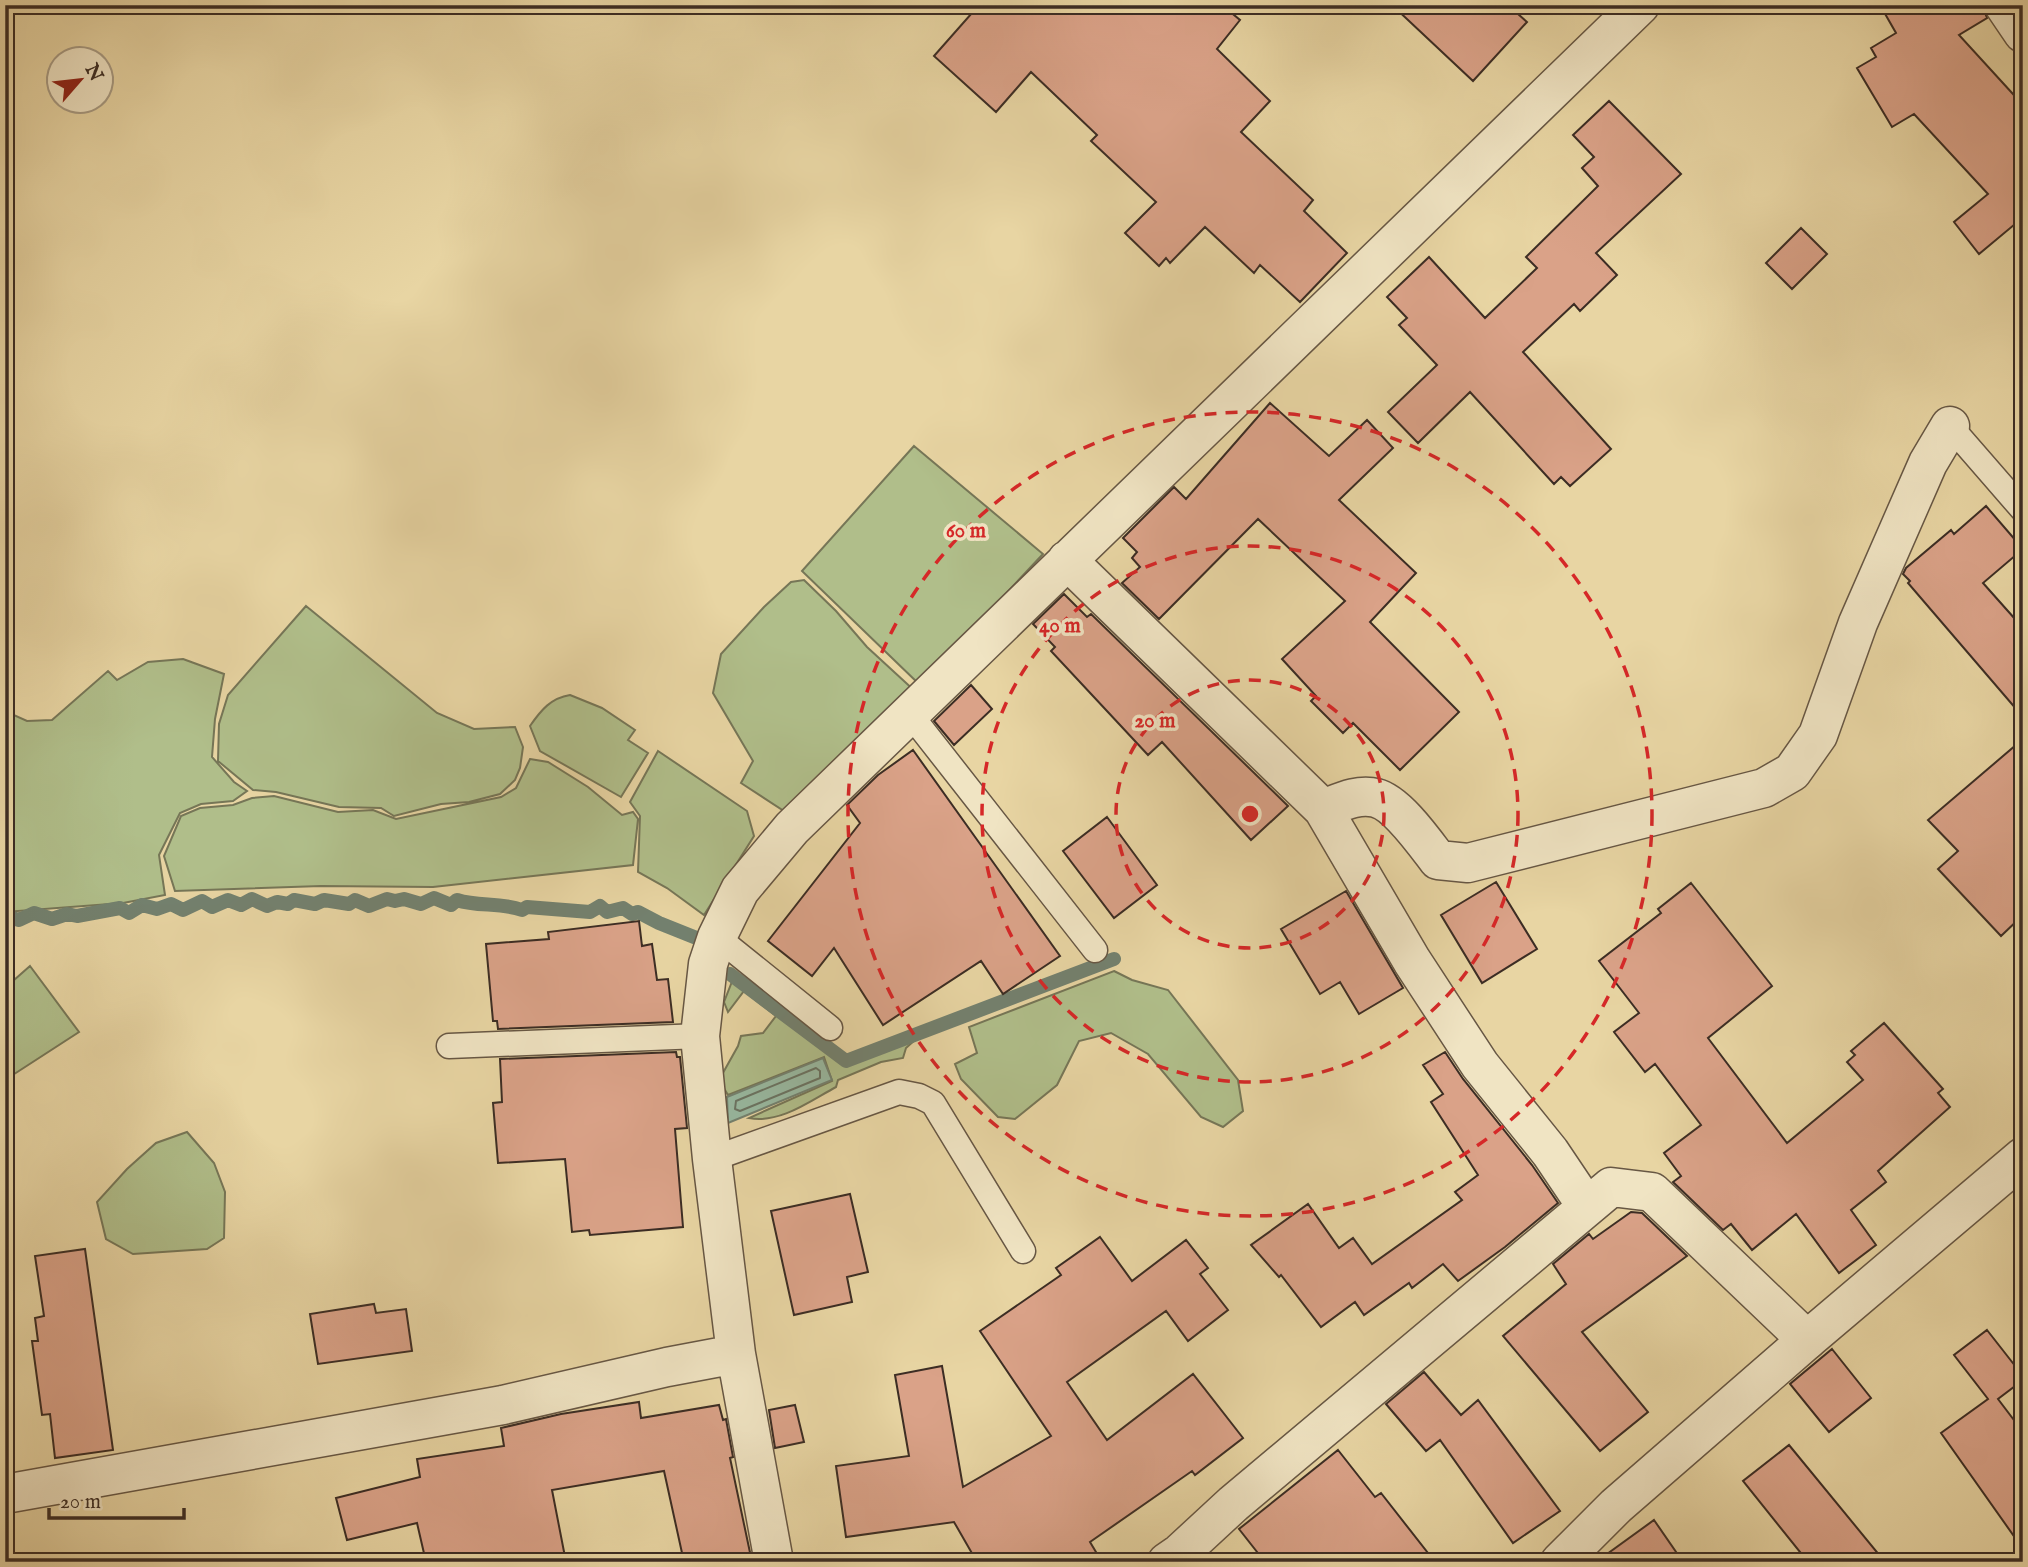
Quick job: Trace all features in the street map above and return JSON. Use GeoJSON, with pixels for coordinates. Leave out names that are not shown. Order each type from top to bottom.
{"type":"FeatureCollection","features":[{"type":"Feature","properties":{"kind":"street"},"geometry":{"type":"LineString","coordinates":[[774,1562],[736,1354],[700,1036],[708,964],[717,937],[740,890],[792,828],[1640,5]]}},
{"type":"Feature","properties":{"kind":"street"},"geometry":{"type":"LineString","coordinates":[[2004,5],[2023,33]]}},
{"type":"Feature","properties":{"kind":"street"},"geometry":{"type":"LineString","coordinates":[[1323,809],[1351,798],[1377,798],[1408,820],[1438,860],[1468,863],[1764,788],[1793,772],[1818,736],[1858,623],[1928,463],[1950,426]]}},
{"type":"Feature","properties":{"kind":"street"},"geometry":{"type":"LineString","coordinates":[[1068,561],[1323,809],[1412,961],[1480,1065],[1550,1152],[1587,1207]]}},
{"type":"Feature","properties":{"kind":"street"},"geometry":{"type":"LineString","coordinates":[[1560,1562],[1616,1506],[2023,1157]]}},
{"type":"Feature","properties":{"kind":"street"},"geometry":{"type":"LineString","coordinates":[[1167,1562],[1181,1553],[1233,1504],[1611,1187],[1652,1192],[1807,1340]]}},
{"type":"Feature","properties":{"kind":"street"},"geometry":{"type":"LineString","coordinates":[[5,1494],[503,1405],[736,1354]]}},
{"type":"Feature","properties":{"kind":"lane"},"geometry":{"type":"LineString","coordinates":[[1950,426],[2023,510]]}},
{"type":"Feature","properties":{"kind":"lane"},"geometry":{"type":"LineString","coordinates":[[910,714],[1095,950]]}},
{"type":"Feature","properties":{"kind":"lane"},"geometry":{"type":"LineString","coordinates":[[717,937],[830,1028]]}},
{"type":"Feature","properties":{"kind":"lane"},"geometry":{"type":"LineString","coordinates":[[449,1046],[700,1036]]}},
{"type":"Feature","properties":{"kind":"lane"},"geometry":{"type":"LineString","coordinates":[[712,1159],[900,1092],[919,1097],[933,1103],[1023,1251]]}},
{"type":"Feature","properties":{"kind":"shaded area"},"geometry":{"type":"Polygon","coordinates":[[[914,446],[1043,554],[920,685],[802,571],[914,446]]]}},
{"type":"Feature","properties":{"kind":"shaded area"},"geometry":{"type":"Polygon","coordinates":[[[804,580],[867,647],[917,693],[787,813],[741,783],[753,761],[713,693],[721,654],[791,582],[804,580]]]}},
{"type":"Feature","properties":{"kind":"shaded area"},"geometry":{"type":"Polygon","coordinates":[[[306,606],[437,713],[474,729],[515,727],[523,747],[515,780],[500,794],[469,802],[441,804],[394,816],[381,808],[339,807],[276,792],[253,790],[218,761],[219,724],[228,695],[306,606]]]}},
{"type":"Feature","properties":{"kind":"shaded area"},"geometry":{"type":"Polygon","coordinates":[[[183,659],[224,674],[215,719],[212,757],[234,782],[247,791],[233,801],[201,804],[180,813],[159,855],[165,895],[123,903],[5,912],[5,711],[27,721],[52,720],[108,671],[117,680],[148,662],[183,659]]]}},
{"type":"Feature","properties":{"kind":"shaded area"},"geometry":{"type":"Polygon","coordinates":[[[570,695],[602,708],[635,730],[628,740],[648,753],[621,797],[540,751],[530,726],[547,706],[570,695]]]}},
{"type":"Feature","properties":{"kind":"shaded area"},"geometry":{"type":"Polygon","coordinates":[[[658,751],[747,811],[754,836],[704,915],[667,888],[638,872],[640,816],[630,802],[658,751]]]}},
{"type":"Feature","properties":{"kind":"shaded area"},"geometry":{"type":"Polygon","coordinates":[[[530,759],[548,762],[588,787],[622,815],[633,812],[638,819],[633,865],[433,887],[321,886],[175,891],[164,856],[181,816],[200,808],[233,805],[252,798],[274,796],[338,812],[373,810],[396,819],[501,797],[516,788],[530,759]]]}},
{"type":"Feature","properties":{"kind":"shaded area"},"geometry":{"type":"Polygon","coordinates":[[[30,966],[79,1032],[5,1080],[5,988],[30,966]]]}},
{"type":"Feature","properties":{"kind":"shaded area"},"geometry":{"type":"Polygon","coordinates":[[[1114,971],[1132,980],[1168,990],[1238,1080],[1243,1111],[1223,1127],[1201,1117],[1148,1054],[1111,1033],[1079,1041],[1057,1085],[1015,1119],[998,1117],[961,1079],[955,1064],[977,1053],[969,1027],[1114,971]]]}},
{"type":"Feature","properties":{"kind":"shaded area"},"geometry":{"type":"Polygon","coordinates":[[[733,979],[845,1064],[916,1039],[906,1048],[903,1058],[881,1062],[838,1080],[836,1087],[794,1110],[772,1118],[749,1118],[832,1081],[824,1057],[728,1095],[719,1080],[741,1036],[763,1033],[776,1016],[744,991],[728,1012],[724,1002],[733,979]]]}},
{"type":"Feature","properties":{"kind":"shaded area"},"geometry":{"type":"Polygon","coordinates":[[[187,1132],[214,1163],[225,1192],[224,1238],[207,1249],[133,1254],[106,1239],[97,1202],[127,1169],[156,1143],[187,1132]]]}},
{"type":"Feature","properties":{"kind":"water"},"geometry":{"type":"Polygon","coordinates":[[[823,1058],[832,1080],[728,1123],[727,1097],[823,1058]]]}},
{"type":"Feature","properties":{"kind":"building"},"geometry":{"type":"Polygon","coordinates":[[[979,5],[1222,5],[1240,20],[1217,49],[1270,101],[1241,132],[1313,200],[1304,211],[1347,253],[1300,302],[1260,265],[1254,273],[1205,227],[1170,263],[1166,258],[1159,266],[1125,233],[1156,202],[1091,141],[1097,135],[1031,72],[996,112],[934,56],[979,5]]]}},
{"type":"Feature","properties":{"kind":"building"},"geometry":{"type":"Polygon","coordinates":[[[1392,5],[1508,5],[1527,22],[1473,81],[1392,5]]]}},
{"type":"Feature","properties":{"kind":"building"},"geometry":{"type":"Polygon","coordinates":[[[1880,5],[1982,5],[1987,18],[1959,35],[2023,105],[2023,232],[2015,224],[1979,254],[1954,222],[1988,194],[1914,114],[1892,127],[1857,68],[1876,57],[1871,48],[1896,33],[1880,5]]]}},
{"type":"Feature","properties":{"kind":"building"},"geometry":{"type":"Polygon","coordinates":[[[1609,101],[1681,174],[1596,253],[1617,275],[1580,311],[1574,304],[1523,352],[1611,449],[1570,486],[1561,477],[1554,484],[1470,392],[1418,443],[1388,412],[1437,365],[1399,325],[1407,318],[1387,297],[1429,257],[1485,318],[1537,268],[1526,257],[1598,186],[1582,168],[1594,157],[1573,135],[1609,101]]]}},
{"type":"Feature","properties":{"kind":"building"},"geometry":{"type":"Polygon","coordinates":[[[1801,228],[1827,254],[1792,289],[1766,263],[1801,228]]]}},
{"type":"Feature","properties":{"kind":"building"},"geometry":{"type":"Polygon","coordinates":[[[1270,403],[1329,456],[1367,420],[1393,448],[1339,500],[1416,573],[1370,622],[1459,712],[1400,770],[1353,723],[1343,733],[1311,701],[1316,696],[1282,659],[1345,601],[1258,519],[1159,619],[1122,583],[1140,567],[1132,558],[1137,552],[1123,538],[1174,487],[1186,499],[1270,403]]]}},
{"type":"Feature","properties":{"kind":"building"},"geometry":{"type":"Polygon","coordinates":[[[1986,506],[2023,549],[1983,583],[2023,628],[2023,717],[1903,574],[1906,568],[1951,530],[1954,534],[1986,506]]]}},
{"type":"Feature","properties":{"kind":"building"},"geometry":{"type":"Polygon","coordinates":[[[1064,594],[1087,617],[1091,614],[1288,806],[1251,840],[1162,742],[1148,755],[1051,651],[1055,647],[1033,624],[1064,594]]]}},
{"type":"Feature","properties":{"kind":"building"},"geometry":{"type":"Polygon","coordinates":[[[971,685],[992,709],[954,745],[934,721],[971,685]]]}},
{"type":"Feature","properties":{"kind":"building"},"geometry":{"type":"Polygon","coordinates":[[[2023,739],[2023,915],[2001,936],[1938,869],[1958,851],[1928,820],[2023,739]]]}},
{"type":"Feature","properties":{"kind":"building"},"geometry":{"type":"Polygon","coordinates":[[[913,750],[1060,956],[1003,994],[981,961],[883,1025],[834,948],[812,976],[768,941],[860,823],[847,805],[878,775],[913,750]]]}},
{"type":"Feature","properties":{"kind":"building"},"geometry":{"type":"Polygon","coordinates":[[[1107,817],[1157,885],[1114,918],[1063,851],[1107,817]]]}},
{"type":"Feature","properties":{"kind":"building"},"geometry":{"type":"Polygon","coordinates":[[[1496,882],[1537,949],[1482,983],[1441,915],[1496,882]]]}},
{"type":"Feature","properties":{"kind":"building"},"geometry":{"type":"Polygon","coordinates":[[[1691,883],[1772,986],[1708,1038],[1787,1143],[1863,1080],[1847,1062],[1855,1055],[1851,1051],[1884,1023],[1943,1089],[1938,1093],[1950,1107],[1878,1171],[1886,1182],[1851,1210],[1876,1245],[1839,1273],[1796,1214],[1752,1250],[1731,1224],[1723,1230],[1673,1182],[1681,1176],[1664,1153],[1701,1125],[1655,1064],[1645,1072],[1614,1032],[1639,1013],[1599,961],[1661,913],[1658,909],[1691,883]]]}},
{"type":"Feature","properties":{"kind":"building"},"geometry":{"type":"Polygon","coordinates":[[[1346,891],[1403,988],[1359,1014],[1340,982],[1320,994],[1281,929],[1346,891]]]}},
{"type":"Feature","properties":{"kind":"building"},"geometry":{"type":"Polygon","coordinates":[[[639,921],[642,946],[652,944],[657,980],[668,979],[673,1022],[498,1029],[497,1021],[493,1021],[486,944],[549,939],[548,932],[639,921]]]}},
{"type":"Feature","properties":{"kind":"building"},"geometry":{"type":"Polygon","coordinates":[[[676,1052],[677,1057],[680,1057],[687,1128],[675,1129],[683,1227],[590,1235],[589,1230],[572,1232],[565,1159],[498,1163],[493,1103],[502,1102],[500,1059],[676,1052]]]}},
{"type":"Feature","properties":{"kind":"building"},"geometry":{"type":"Polygon","coordinates":[[[1445,1052],[1558,1203],[1458,1281],[1443,1264],[1412,1288],[1409,1283],[1364,1315],[1355,1302],[1321,1327],[1281,1275],[1279,1277],[1251,1245],[1308,1204],[1339,1248],[1353,1238],[1372,1264],[1462,1200],[1455,1192],[1478,1175],[1431,1102],[1443,1094],[1423,1065],[1445,1052]]]}},
{"type":"Feature","properties":{"kind":"building"},"geometry":{"type":"Polygon","coordinates":[[[850,1194],[868,1272],[847,1277],[852,1302],[794,1315],[771,1211],[850,1194]]]}},
{"type":"Feature","properties":{"kind":"building"},"geometry":{"type":"Polygon","coordinates":[[[1631,1212],[1642,1213],[1687,1256],[1582,1332],[1648,1412],[1600,1451],[1503,1336],[1566,1284],[1553,1264],[1589,1234],[1593,1239],[1631,1212]]]}},
{"type":"Feature","properties":{"kind":"building"},"geometry":{"type":"Polygon","coordinates":[[[1100,1237],[1132,1281],[1186,1240],[1208,1268],[1200,1274],[1228,1310],[1188,1341],[1166,1311],[1067,1382],[1107,1440],[1193,1374],[1243,1438],[1195,1475],[1192,1471],[1090,1542],[1102,1562],[977,1562],[954,1522],[846,1537],[836,1466],[909,1456],[895,1375],[942,1366],[963,1487],[1051,1436],[980,1331],[1061,1275],[1056,1268],[1100,1237]]]}},
{"type":"Feature","properties":{"kind":"building"},"geometry":{"type":"Polygon","coordinates":[[[85,1249],[113,1450],[55,1458],[50,1414],[42,1415],[32,1341],[38,1341],[35,1318],[44,1316],[35,1256],[85,1249]]]}},
{"type":"Feature","properties":{"kind":"building"},"geometry":{"type":"Polygon","coordinates":[[[374,1304],[376,1313],[406,1309],[412,1351],[318,1364],[310,1314],[374,1304]]]}},
{"type":"Feature","properties":{"kind":"building"},"geometry":{"type":"Polygon","coordinates":[[[1987,1330],[2023,1376],[2023,1380],[1998,1399],[2023,1432],[2023,1549],[1941,1433],[1988,1399],[1954,1355],[1987,1330]]]}},
{"type":"Feature","properties":{"kind":"building"},"geometry":{"type":"Polygon","coordinates":[[[1832,1349],[1871,1398],[1829,1432],[1790,1384],[1832,1349]]]}},
{"type":"Feature","properties":{"kind":"building"},"geometry":{"type":"Polygon","coordinates":[[[1424,1372],[1461,1415],[1478,1400],[1560,1511],[1513,1543],[1440,1440],[1426,1451],[1386,1404],[1424,1372]]]}},
{"type":"Feature","properties":{"kind":"building"},"geometry":{"type":"Polygon","coordinates":[[[639,1402],[641,1418],[719,1405],[723,1420],[726,1419],[733,1457],[730,1458],[752,1562],[684,1562],[664,1471],[552,1490],[566,1562],[426,1562],[417,1523],[347,1540],[336,1498],[420,1477],[417,1459],[504,1446],[501,1428],[561,1414],[639,1402]]]}},
{"type":"Feature","properties":{"kind":"building"},"geometry":{"type":"Polygon","coordinates":[[[795,1405],[804,1442],[775,1448],[769,1410],[795,1405]]]}},
{"type":"Feature","properties":{"kind":"building"},"geometry":{"type":"Polygon","coordinates":[[[1789,1445],[1885,1562],[1808,1562],[1743,1481],[1789,1445]]]}},
{"type":"Feature","properties":{"kind":"building"},"geometry":{"type":"Polygon","coordinates":[[[1338,1450],[1375,1497],[1381,1493],[1435,1562],[1265,1562],[1239,1529],[1338,1450]]]}},
{"type":"Feature","properties":{"kind":"building"},"geometry":{"type":"Polygon","coordinates":[[[1654,1520],[1683,1562],[1596,1562],[1654,1520]]]}},
{"type":"Feature","properties":{"kind":"waterway"},"geometry":{"type":"LineString","coordinates":[[5,916],[19,920],[34,913],[52,919],[67,914],[77,916],[120,908],[129,913],[142,905],[157,909],[171,904],[183,910],[202,901],[212,907],[228,900],[241,905],[252,899],[267,906],[277,902],[288,904],[294,900],[315,904],[324,900],[349,904],[355,900],[369,906],[387,899],[404,899],[421,904],[434,898],[451,905],[457,900],[522,910],[527,907],[590,912],[600,906],[607,912],[623,908],[632,914],[638,912],[699,939]]}},
{"type":"Feature","properties":{"kind":"waterway"},"geometry":{"type":"LineString","coordinates":[[730,974],[846,1061],[1114,959]]}}]}
